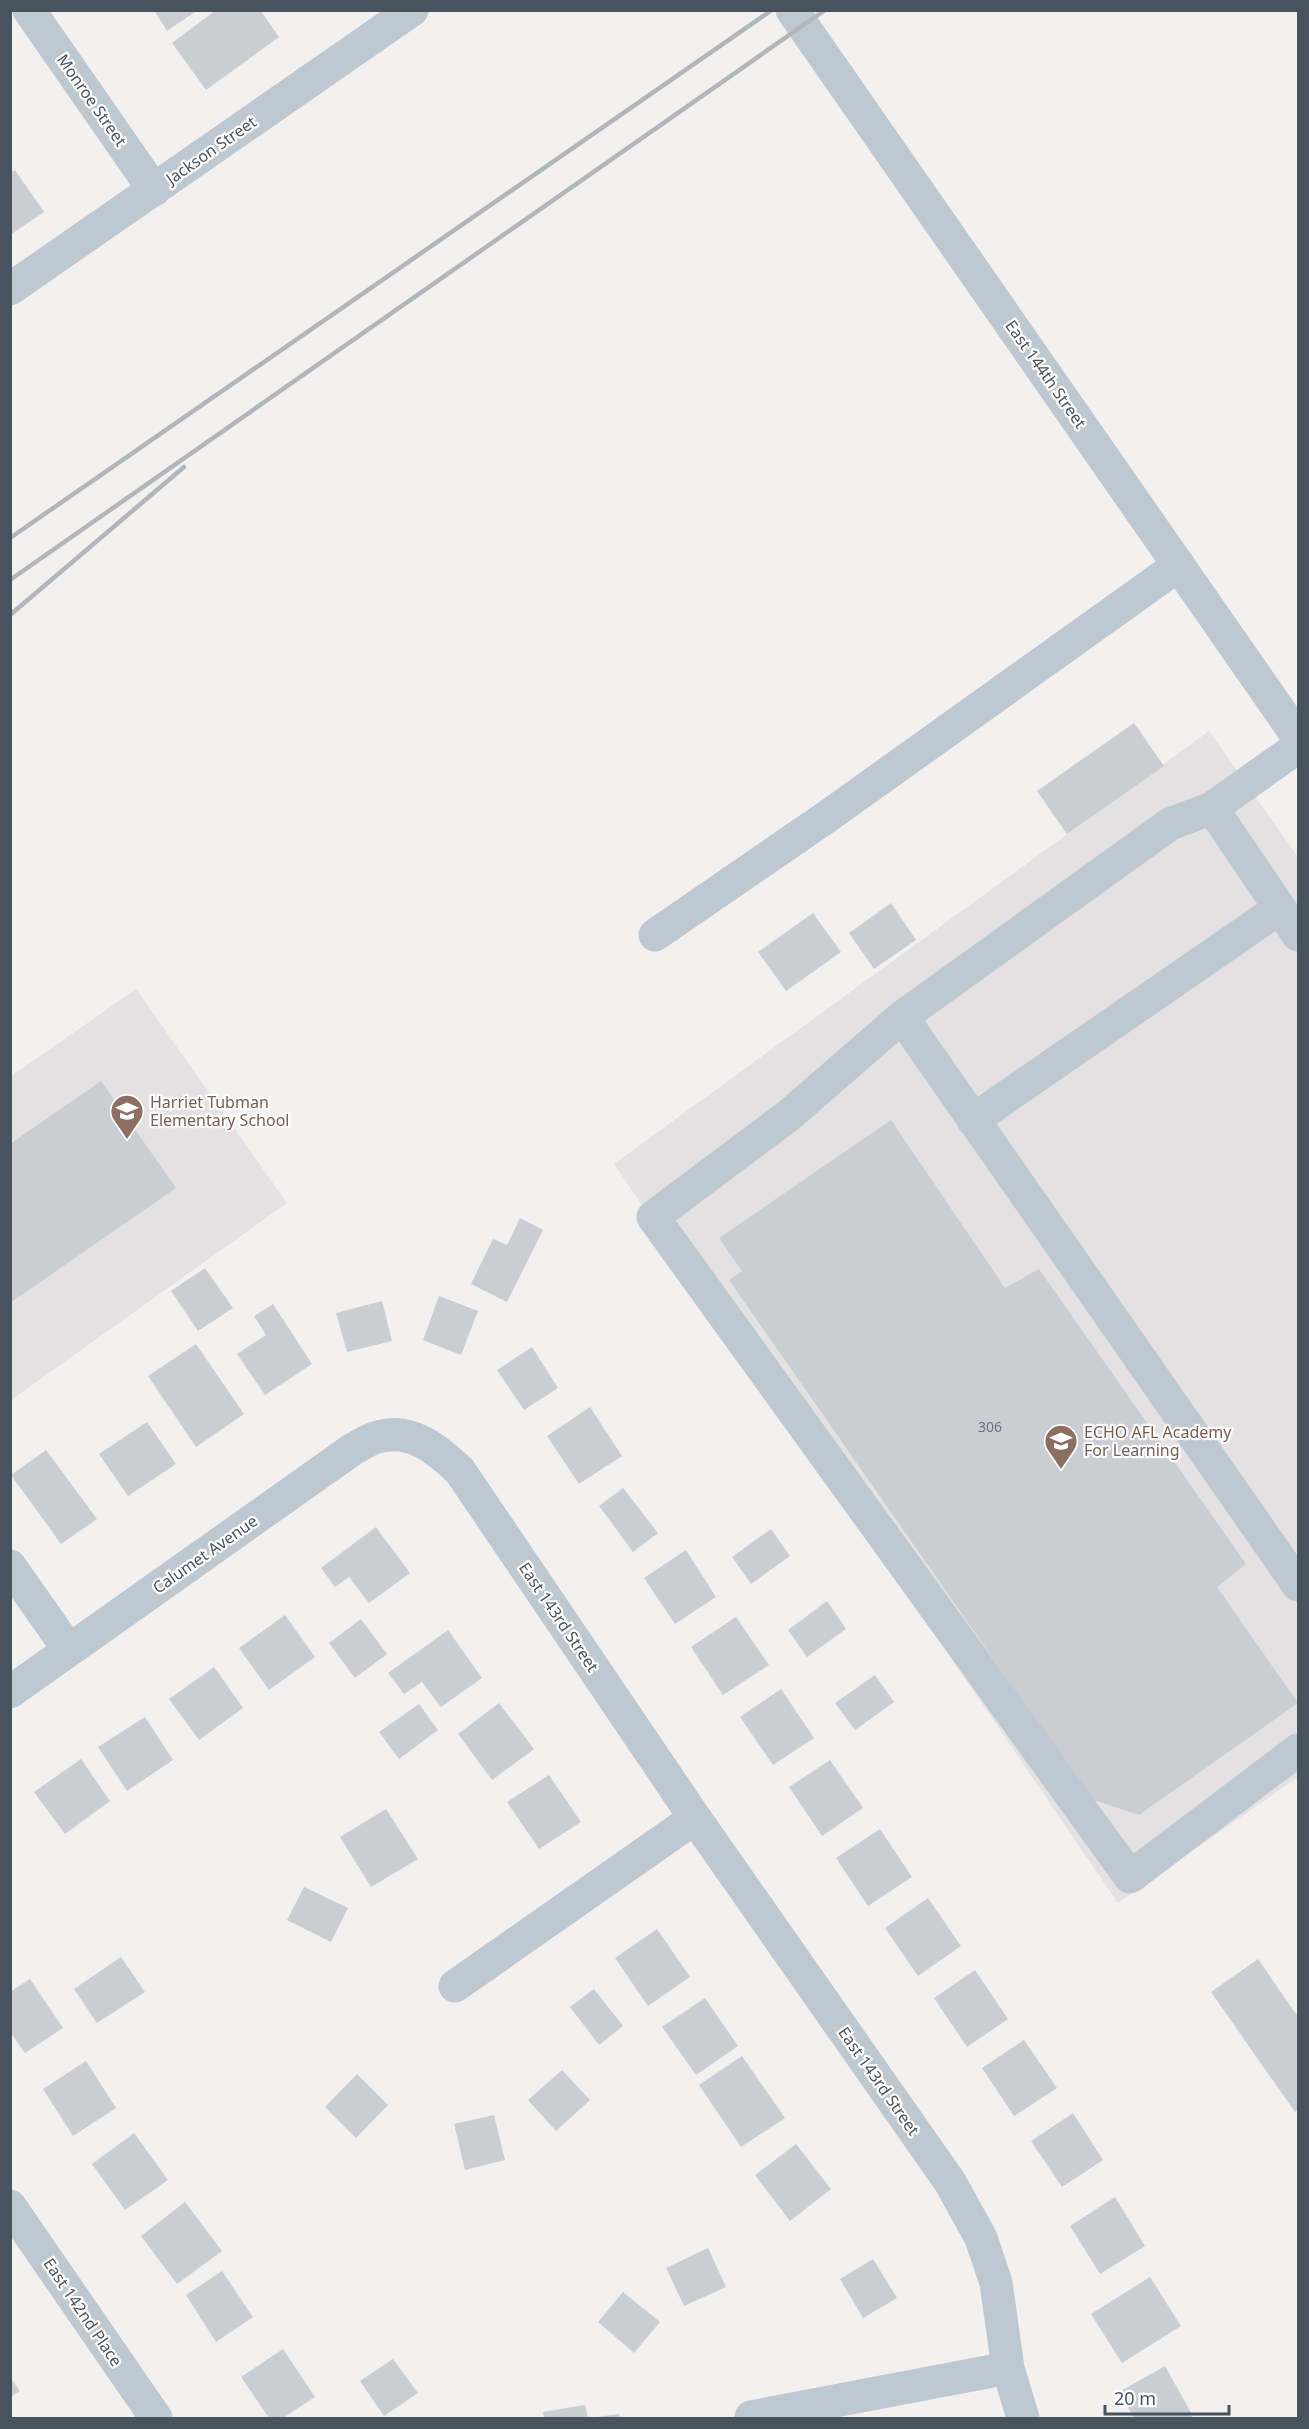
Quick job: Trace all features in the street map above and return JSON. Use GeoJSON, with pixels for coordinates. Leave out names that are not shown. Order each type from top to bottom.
{"type":"FeatureCollection","features":[{"type":"Feature","properties":{"kind":"street","name":"Monroe Street"},"geometry":{"type":"LineString","coordinates":[[29,10],[154,190]]}},
{"type":"Feature","properties":{"kind":"street","name":"Jackson Street"},"geometry":{"type":"LineString","coordinates":[[10,289],[412,10]]}},
{"type":"Feature","properties":{"kind":"street","name":"East 144th Street"},"geometry":{"type":"LineString","coordinates":[[792,10],[1299,737]]}},
{"type":"Feature","properties":{"kind":"street"},"geometry":{"type":"LineString","coordinates":[[655,935],[828,816],[1179,565]]}},
{"type":"Feature","properties":{"kind":"street"},"geometry":{"type":"LineString","coordinates":[[1299,747],[1212,808],[1170,824],[902,1017],[788,1116],[653,1217],[1130,1877],[1299,1750]]}},
{"type":"Feature","properties":{"kind":"street"},"geometry":{"type":"LineString","coordinates":[[1212,808],[1299,935]]}},
{"type":"Feature","properties":{"kind":"street"},"geometry":{"type":"LineString","coordinates":[[973,1119],[1280,908]]}},
{"type":"Feature","properties":{"kind":"street"},"geometry":{"type":"LineString","coordinates":[[902,1017],[1299,1586]]}},
{"type":"Feature","properties":{"kind":"street","name":"Calumet Avenue"},"geometry":{"type":"LineString","coordinates":[[10,1692],[353,1449],[378,1436],[406,1435]]}},
{"type":"Feature","properties":{"kind":"street","name":"East 143rd Street"},"geometry":{"type":"LineString","coordinates":[[406,1435],[436,1449],[460,1471],[695,1818],[950,2182],[981,2238],[996,2283],[1008,2368],[1023,2418]]}},
{"type":"Feature","properties":{"kind":"street"},"geometry":{"type":"LineString","coordinates":[[10,1566],[69,1650]]}},
{"type":"Feature","properties":{"kind":"street"},"geometry":{"type":"LineString","coordinates":[[455,1986],[695,1818]]}},
{"type":"Feature","properties":{"kind":"street","name":"East 142nd Place"},"geometry":{"type":"LineString","coordinates":[[10,2206],[156,2418]]}},
{"type":"Feature","properties":{"kind":"street"},"geometry":{"type":"LineString","coordinates":[[751,2417],[1008,2368]]}},
{"type":"Feature","properties":{"kind":"shaded area","name":"ECHO AFL Academy For Learning"},"geometry":{"type":"Polygon","coordinates":[[[1209,731],[1298,857],[1298,1777],[1118,1903],[614,1164],[1209,731]]]}},
{"type":"Feature","properties":{"kind":"shaded area","name":"Harriet Tubman Elementary School"},"geometry":{"type":"Polygon","coordinates":[[[136,989],[287,1203],[11,1400],[10,1077],[136,989]]]}},
{"type":"Feature","properties":{"kind":"building"},"geometry":{"type":"Polygon","coordinates":[[[154,10],[198,10],[167,31],[154,10]]]}},
{"type":"Feature","properties":{"kind":"building"},"geometry":{"type":"Polygon","coordinates":[[[216,10],[260,10],[279,37],[206,90],[172,43],[216,10]]]}},
{"type":"Feature","properties":{"kind":"building"},"geometry":{"type":"Polygon","coordinates":[[[15,170],[44,212],[10,235],[10,173],[15,170]]]}},
{"type":"Feature","properties":{"kind":"building"},"geometry":{"type":"Polygon","coordinates":[[[1134,723],[1164,766],[1067,834],[1037,791],[1134,723]]]}},
{"type":"Feature","properties":{"kind":"building"},"geometry":{"type":"Polygon","coordinates":[[[891,903],[916,940],[874,969],[849,933],[891,903]]]}},
{"type":"Feature","properties":{"kind":"building"},"geometry":{"type":"Polygon","coordinates":[[[813,913],[841,952],[786,991],[758,952],[813,913]]]}},
{"type":"Feature","properties":{"kind":"building"},"geometry":{"type":"Polygon","coordinates":[[[101,1081],[176,1188],[10,1303],[10,1144],[101,1081]]]}},
{"type":"Feature","properties":{"kind":"building","name":"ECHO AFL Academy For Learning"},"geometry":{"type":"Polygon","coordinates":[[[891,1120],[1005,1288],[1039,1269],[1246,1564],[1217,1587],[1298,1703],[1139,1815],[1091,1799],[729,1280],[742,1271],[719,1238],[891,1120]]]}},
{"type":"Feature","properties":{"kind":"building"},"geometry":{"type":"Polygon","coordinates":[[[520,1218],[543,1230],[507,1302],[471,1284],[493,1239],[507,1245],[520,1218]]]}},
{"type":"Feature","properties":{"kind":"building"},"geometry":{"type":"Polygon","coordinates":[[[205,1268],[233,1308],[198,1331],[171,1291],[205,1268]]]}},
{"type":"Feature","properties":{"kind":"building"},"geometry":{"type":"Polygon","coordinates":[[[439,1296],[478,1311],[461,1355],[423,1340],[439,1296]]]}},
{"type":"Feature","properties":{"kind":"building"},"geometry":{"type":"Polygon","coordinates":[[[382,1301],[392,1341],[347,1352],[336,1313],[382,1301]]]}},
{"type":"Feature","properties":{"kind":"building"},"geometry":{"type":"Polygon","coordinates":[[[273,1304],[312,1364],[265,1395],[237,1354],[266,1335],[254,1316],[273,1304]]]}},
{"type":"Feature","properties":{"kind":"building"},"geometry":{"type":"Polygon","coordinates":[[[196,1344],[244,1414],[196,1447],[148,1376],[196,1344]]]}},
{"type":"Feature","properties":{"kind":"building"},"geometry":{"type":"Polygon","coordinates":[[[532,1347],[558,1388],[524,1410],[497,1370],[532,1347]]]}},
{"type":"Feature","properties":{"kind":"building"},"geometry":{"type":"Polygon","coordinates":[[[590,1407],[622,1456],[579,1484],[547,1436],[590,1407]]]}},
{"type":"Feature","properties":{"kind":"building"},"geometry":{"type":"Polygon","coordinates":[[[147,1422],[176,1464],[128,1496],[99,1454],[147,1422]]]}},
{"type":"Feature","properties":{"kind":"building"},"geometry":{"type":"Polygon","coordinates":[[[46,1450],[97,1519],[61,1544],[11,1475],[46,1450]]]}},
{"type":"Feature","properties":{"kind":"building"},"geometry":{"type":"Polygon","coordinates":[[[623,1488],[658,1533],[633,1552],[599,1506],[623,1488]]]}},
{"type":"Feature","properties":{"kind":"building"},"geometry":{"type":"Polygon","coordinates":[[[376,1527],[410,1573],[369,1603],[349,1577],[335,1587],[321,1568],[376,1527]]]}},
{"type":"Feature","properties":{"kind":"building"},"geometry":{"type":"Polygon","coordinates":[[[771,1529],[790,1556],[751,1584],[732,1557],[771,1529]]]}},
{"type":"Feature","properties":{"kind":"building"},"geometry":{"type":"Polygon","coordinates":[[[686,1550],[716,1597],[675,1624],[644,1578],[686,1550]]]}},
{"type":"Feature","properties":{"kind":"building"},"geometry":{"type":"Polygon","coordinates":[[[827,1601],[846,1629],[807,1657],[788,1630],[827,1601]]]}},
{"type":"Feature","properties":{"kind":"building"},"geometry":{"type":"Polygon","coordinates":[[[285,1615],[315,1657],[269,1690],[239,1648],[285,1615]]]}},
{"type":"Feature","properties":{"kind":"building"},"geometry":{"type":"Polygon","coordinates":[[[736,1617],[769,1665],[723,1695],[691,1647],[736,1617]]]}},
{"type":"Feature","properties":{"kind":"building"},"geometry":{"type":"Polygon","coordinates":[[[361,1619],[387,1654],[355,1678],[329,1643],[361,1619]]]}},
{"type":"Feature","properties":{"kind":"building"},"geometry":{"type":"Polygon","coordinates":[[[448,1630],[482,1678],[441,1707],[422,1682],[404,1694],[388,1673],[448,1630]]]}},
{"type":"Feature","properties":{"kind":"building"},"geometry":{"type":"Polygon","coordinates":[[[214,1667],[243,1708],[199,1740],[169,1699],[214,1667]]]}},
{"type":"Feature","properties":{"kind":"building"},"geometry":{"type":"Polygon","coordinates":[[[875,1675],[894,1702],[855,1730],[835,1703],[875,1675]]]}},
{"type":"Feature","properties":{"kind":"building"},"geometry":{"type":"Polygon","coordinates":[[[781,1689],[814,1738],[773,1765],[740,1717],[781,1689]]]}},
{"type":"Feature","properties":{"kind":"building"},"geometry":{"type":"Polygon","coordinates":[[[499,1703],[534,1749],[492,1780],[458,1734],[499,1703]]]}},
{"type":"Feature","properties":{"kind":"building"},"geometry":{"type":"Polygon","coordinates":[[[419,1704],[438,1730],[399,1759],[379,1732],[419,1704]]]}},
{"type":"Feature","properties":{"kind":"building"},"geometry":{"type":"Polygon","coordinates":[[[145,1717],[173,1760],[127,1791],[98,1747],[145,1717]]]}},
{"type":"Feature","properties":{"kind":"building"},"geometry":{"type":"Polygon","coordinates":[[[81,1759],[110,1801],[65,1834],[34,1792],[81,1759]]]}},
{"type":"Feature","properties":{"kind":"building"},"geometry":{"type":"Polygon","coordinates":[[[830,1760],[863,1808],[822,1836],[789,1787],[830,1760]]]}},
{"type":"Feature","properties":{"kind":"building"},"geometry":{"type":"Polygon","coordinates":[[[549,1775],[581,1822],[539,1849],[507,1802],[549,1775]]]}},
{"type":"Feature","properties":{"kind":"building"},"geometry":{"type":"Polygon","coordinates":[[[386,1809],[418,1859],[371,1887],[340,1837],[386,1809]]]}},
{"type":"Feature","properties":{"kind":"building"},"geometry":{"type":"Polygon","coordinates":[[[880,1829],[912,1877],[868,1906],[836,1858],[880,1829]]]}},
{"type":"Feature","properties":{"kind":"building"},"geometry":{"type":"Polygon","coordinates":[[[304,1887],[348,1908],[331,1942],[287,1920],[304,1887]]]}},
{"type":"Feature","properties":{"kind":"building"},"geometry":{"type":"Polygon","coordinates":[[[928,1898],[961,1946],[918,1976],[885,1928],[928,1898]]]}},
{"type":"Feature","properties":{"kind":"building"},"geometry":{"type":"Polygon","coordinates":[[[657,1929],[690,1977],[648,2006],[615,1958],[657,1929]]]}},
{"type":"Feature","properties":{"kind":"building"},"geometry":{"type":"Polygon","coordinates":[[[121,1957],[145,1992],[97,2023],[74,1989],[121,1957]]]}},
{"type":"Feature","properties":{"kind":"building"},"geometry":{"type":"Polygon","coordinates":[[[1258,1959],[1298,2017],[1298,2110],[1295,2112],[1211,1992],[1258,1959]]]}},
{"type":"Feature","properties":{"kind":"building"},"geometry":{"type":"Polygon","coordinates":[[[975,1970],[1008,2019],[967,2047],[934,1998],[975,1970]]]}},
{"type":"Feature","properties":{"kind":"building"},"geometry":{"type":"Polygon","coordinates":[[[30,1979],[63,2028],[25,2053],[10,2032],[10,1992],[30,1979]]]}},
{"type":"Feature","properties":{"kind":"building"},"geometry":{"type":"Polygon","coordinates":[[[594,1989],[623,2026],[599,2045],[570,2007],[594,1989]]]}},
{"type":"Feature","properties":{"kind":"building"},"geometry":{"type":"Polygon","coordinates":[[[705,1998],[738,2046],[696,2075],[662,2027],[705,1998]]]}},
{"type":"Feature","properties":{"kind":"building"},"geometry":{"type":"Polygon","coordinates":[[[1024,2040],[1057,2088],[1014,2116],[982,2068],[1024,2040]]]}},
{"type":"Feature","properties":{"kind":"building"},"geometry":{"type":"Polygon","coordinates":[[[742,2056],[785,2118],[741,2147],[699,2085],[742,2056]]]}},
{"type":"Feature","properties":{"kind":"building"},"geometry":{"type":"Polygon","coordinates":[[[86,2061],[116,2108],[73,2136],[43,2089],[86,2061]]]}},
{"type":"Feature","properties":{"kind":"building"},"geometry":{"type":"Polygon","coordinates":[[[562,2070],[590,2100],[556,2131],[528,2100],[562,2070]]]}},
{"type":"Feature","properties":{"kind":"building"},"geometry":{"type":"Polygon","coordinates":[[[357,2074],[388,2105],[356,2138],[325,2107],[357,2074]]]}},
{"type":"Feature","properties":{"kind":"building"},"geometry":{"type":"Polygon","coordinates":[[[1073,2113],[1103,2160],[1062,2187],[1031,2141],[1073,2113]]]}},
{"type":"Feature","properties":{"kind":"building"},"geometry":{"type":"Polygon","coordinates":[[[494,2115],[505,2160],[465,2170],[454,2124],[494,2115]]]}},
{"type":"Feature","properties":{"kind":"building"},"geometry":{"type":"Polygon","coordinates":[[[134,2133],[168,2180],[125,2210],[92,2164],[134,2133]]]}},
{"type":"Feature","properties":{"kind":"building"},"geometry":{"type":"Polygon","coordinates":[[[796,2144],[831,2189],[790,2221],[755,2175],[796,2144]]]}},
{"type":"Feature","properties":{"kind":"building"},"geometry":{"type":"Polygon","coordinates":[[[1115,2197],[1145,2246],[1100,2274],[1070,2226],[1115,2197]]]}},
{"type":"Feature","properties":{"kind":"building"},"geometry":{"type":"Polygon","coordinates":[[[185,2202],[222,2251],[177,2284],[141,2236],[185,2202]]]}},
{"type":"Feature","properties":{"kind":"building"},"geometry":{"type":"Polygon","coordinates":[[[708,2248],[726,2287],[684,2306],[666,2268],[708,2248]]]}},
{"type":"Feature","properties":{"kind":"building"},"geometry":{"type":"Polygon","coordinates":[[[873,2259],[897,2298],[863,2318],[840,2279],[873,2259]]]}},
{"type":"Feature","properties":{"kind":"building"},"geometry":{"type":"Polygon","coordinates":[[[222,2271],[253,2317],[216,2342],[186,2295],[222,2271]]]}},
{"type":"Feature","properties":{"kind":"building"},"geometry":{"type":"Polygon","coordinates":[[[1150,2277],[1181,2326],[1122,2363],[1091,2314],[1150,2277]]]}},
{"type":"Feature","properties":{"kind":"building"},"geometry":{"type":"Polygon","coordinates":[[[623,2292],[660,2322],[634,2353],[598,2322],[623,2292]]]}},
{"type":"Feature","properties":{"kind":"building"},"geometry":{"type":"Polygon","coordinates":[[[283,2349],[315,2397],[283,2418],[269,2418],[241,2377],[283,2349]]]}},
{"type":"Feature","properties":{"kind":"building"},"geometry":{"type":"Polygon","coordinates":[[[393,2359],[418,2393],[384,2416],[360,2381],[393,2359]]]}},
{"type":"Feature","properties":{"kind":"building"},"geometry":{"type":"Polygon","coordinates":[[[1165,2366],[1193,2416],[1189,2418],[1134,2418],[1119,2392],[1165,2366]]]}},
{"type":"Feature","properties":{"kind":"building"},"geometry":{"type":"Polygon","coordinates":[[[10,2377],[20,2391],[10,2397],[10,2377]]]}},
{"type":"Feature","properties":{"kind":"building"},"geometry":{"type":"Polygon","coordinates":[[[585,2405],[588,2418],[544,2418],[543,2412],[585,2405]]]}},
{"type":"Feature","properties":{"kind":"building"},"geometry":{"type":"Polygon","coordinates":[[[619,2414],[620,2418],[597,2418],[597,2417],[619,2414]]]}},
{"type":"Feature","properties":{"kind":"railway"},"geometry":{"type":"LineString","coordinates":[[10,538],[772,10]]}},
{"type":"Feature","properties":{"kind":"railway"},"geometry":{"type":"LineString","coordinates":[[10,580],[825,10]]}},
{"type":"Feature","properties":{"kind":"railway"},"geometry":{"type":"LineString","coordinates":[[10,615],[184,467]]}},
{"type":"Feature","properties":{"kind":"place","name":"Harriet Tubman Elementary School"},"geometry":{"type":"Point","coordinates":[127,1140]}},
{"type":"Feature","properties":{"kind":"place","name":"ECHO AFL Academy For Learning"},"geometry":{"type":"Point","coordinates":[1061,1470]}}]}
